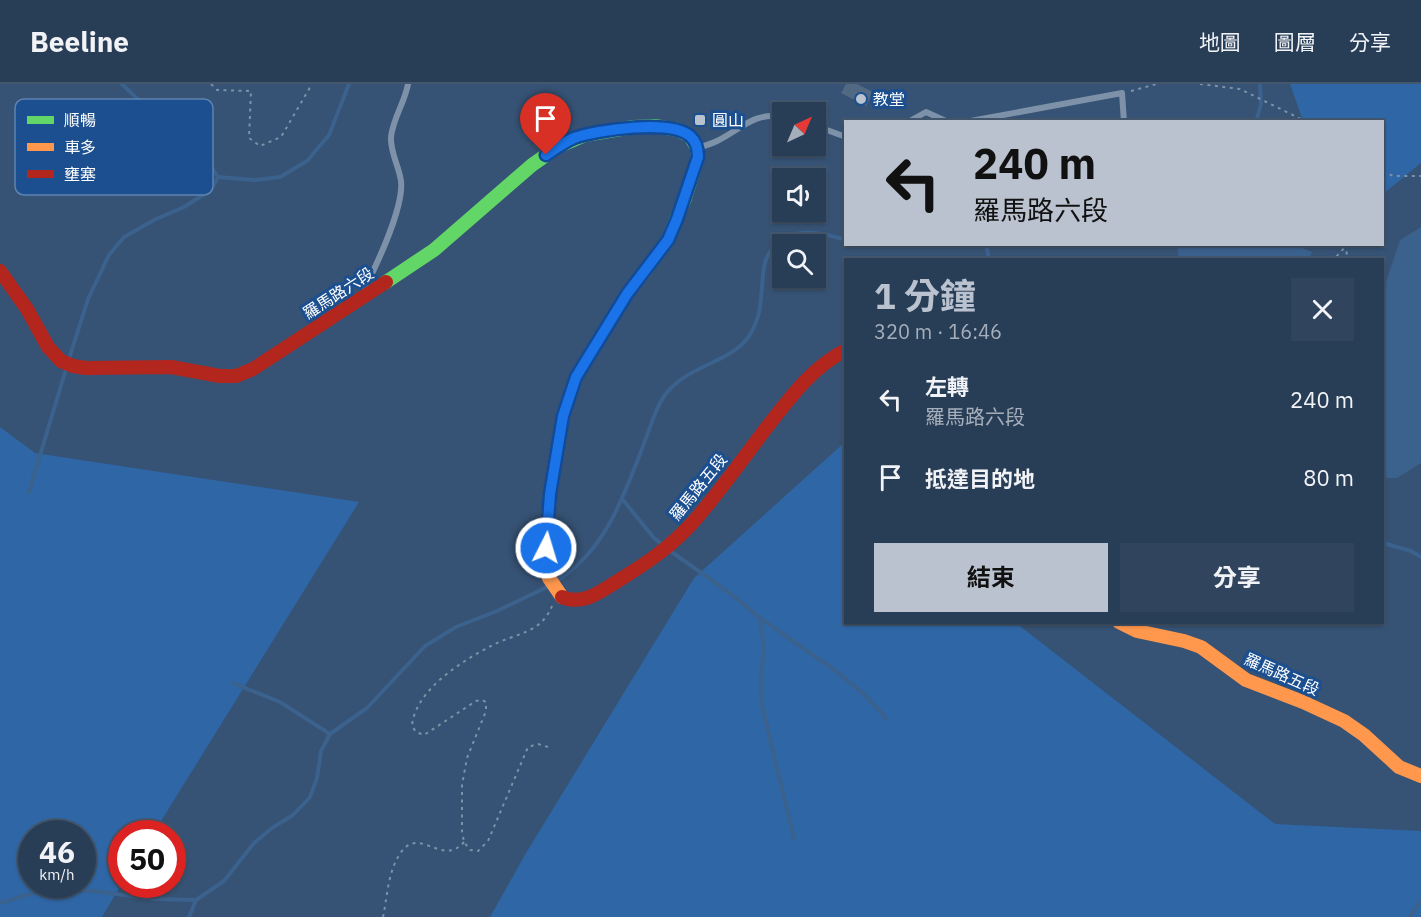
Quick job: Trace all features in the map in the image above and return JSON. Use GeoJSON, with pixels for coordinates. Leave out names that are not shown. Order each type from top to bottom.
{"type":"FeatureCollection","features":[{"type":"Feature","properties":{"kind":"main road","name":"羅馬路六段"},"geometry":{"type":"LineString","coordinates":[[0,271],[27,309],[48,347],[61,361],[86,368],[171,367],[220,376],[236,376],[253,369],[434,250],[532,165],[573,139],[633,127],[655,126],[678,129],[690,136],[698,148]]}},
{"type":"Feature","properties":{"kind":"main road"},"geometry":{"type":"LineString","coordinates":[[553,586],[546,548],[550,494],[563,416],[576,377],[627,294],[668,240],[696,165],[698,148]]}},
{"type":"Feature","properties":{"kind":"main road","name":"羅馬路五段"},"geometry":{"type":"LineString","coordinates":[[553,586],[563,598],[572,601],[582,600],[626,578],[662,553],[695,520],[797,387],[834,356],[844,351]]}},
{"type":"Feature","properties":{"kind":"main road","name":"羅馬路五段"},"geometry":{"type":"LineString","coordinates":[[1122,624],[1132,631],[1169,637],[1206,650],[1245,680],[1292,697],[1347,722],[1365,734],[1390,762],[1421,776]]}},
{"type":"Feature","properties":{"kind":"lane"},"geometry":{"type":"LineString","coordinates":[[360,298],[381,252],[401,195],[401,181],[392,149],[391,136],[408,84]]}},
{"type":"Feature","properties":{"kind":"lane"},"geometry":{"type":"LineString","coordinates":[[976,120],[1122,93],[1124,120]]}},
{"type":"Feature","properties":{"kind":"lane"},"geometry":{"type":"LineString","coordinates":[[912,120],[926,112],[944,120]]}},
{"type":"Feature","properties":{"kind":"lane"},"geometry":{"type":"LineString","coordinates":[[698,148],[716,142],[739,127],[763,116],[772,116]]}},
{"type":"Feature","properties":{"kind":"lane"},"geometry":{"type":"LineString","coordinates":[[826,130],[844,136]]}},
{"type":"Feature","properties":{"kind":"path"},"geometry":{"type":"LineString","coordinates":[[211,84],[217,90],[251,91],[249,138],[260,146],[281,137],[312,84]]}},
{"type":"Feature","properties":{"kind":"path"},"geometry":{"type":"LineString","coordinates":[[1122,93],[1157,84]]}},
{"type":"Feature","properties":{"kind":"path"},"geometry":{"type":"LineString","coordinates":[[1200,84],[1239,88],[1303,120]]}},
{"type":"Feature","properties":{"kind":"path"},"geometry":{"type":"LineString","coordinates":[[1384,172],[1393,176],[1421,176]]}},
{"type":"Feature","properties":{"kind":"path"},"geometry":{"type":"LineString","coordinates":[[1334,258],[1346,246]]}},
{"type":"Feature","properties":{"kind":"path"},"geometry":{"type":"LineString","coordinates":[[548,747],[538,744],[528,747],[483,847],[478,851],[470,850],[464,842],[462,785],[464,767],[486,711],[486,702],[476,701],[424,735],[416,732],[412,726],[412,716],[428,692],[446,674],[493,645],[542,624],[550,612],[553,586]]}},
{"type":"Feature","properties":{"kind":"path"},"geometry":{"type":"LineString","coordinates":[[383,917],[394,865],[399,854],[414,843],[423,843],[441,851],[450,852],[458,849],[464,842]]}},
{"type":"Feature","properties":{"kind":"shaded area"},"geometry":{"type":"Polygon","coordinates":[[[1290,84],[1421,84],[1421,163],[1384,193],[1384,120],[1303,120],[1290,84]]]}},
{"type":"Feature","properties":{"kind":"shaded area"},"geometry":{"type":"Polygon","coordinates":[[[1421,227],[1421,463],[1397,478],[1384,478],[1384,285],[1400,240],[1421,227]]]}},
{"type":"Feature","properties":{"kind":"shaded area"},"geometry":{"type":"Polygon","coordinates":[[[1177,246],[1297,246],[1312,252],[1310,258],[1179,258],[1177,246]]]}},
{"type":"Feature","properties":{"kind":"shaded area"},"geometry":{"type":"Polygon","coordinates":[[[0,427],[35,453],[359,502],[162,820],[108,820],[108,898],[113,898],[102,917],[0,917],[0,427]]]}},
{"type":"Feature","properties":{"kind":"shaded area"},"geometry":{"type":"Polygon","coordinates":[[[844,443],[844,624],[1017,624],[1275,824],[1421,831],[1421,917],[490,917],[526,853],[694,578],[844,443]]]}},
{"type":"Feature","properties":{"kind":"building","name":"教堂"},"geometry":{"type":"Polygon","coordinates":[[[846,84],[857,84],[873,92],[866,106],[841,93],[846,84]]]}},
{"type":"Feature","properties":{"kind":"waterway"},"geometry":{"type":"LineString","coordinates":[[122,84],[138,99]]}},
{"type":"Feature","properties":{"kind":"waterway"},"geometry":{"type":"LineString","coordinates":[[213,170],[218,177],[255,180],[280,177],[307,161],[329,135],[349,84]]}},
{"type":"Feature","properties":{"kind":"waterway"},"geometry":{"type":"LineString","coordinates":[[1257,120],[1261,104],[1260,84]]}},
{"type":"Feature","properties":{"kind":"waterway"},"geometry":{"type":"LineString","coordinates":[[213,186],[218,177]]}},
{"type":"Feature","properties":{"kind":"waterway"},"geometry":{"type":"LineString","coordinates":[[69,359],[88,299],[109,255],[124,237],[203,195]]}},
{"type":"Feature","properties":{"kind":"waterway"},"geometry":{"type":"LineString","coordinates":[[556,581],[589,553],[613,518],[662,399],[678,381],[730,353],[739,347],[752,332],[759,314],[766,259],[776,245],[790,236],[807,233],[819,233],[844,239]]}},
{"type":"Feature","properties":{"kind":"waterway"},"geometry":{"type":"LineString","coordinates":[[986,246],[989,258]]}},
{"type":"Feature","properties":{"kind":"waterway"},"geometry":{"type":"LineString","coordinates":[[29,492],[66,369]]}},
{"type":"Feature","properties":{"kind":"waterway"},"geometry":{"type":"LineString","coordinates":[[623,500],[654,538],[664,546]]}},
{"type":"Feature","properties":{"kind":"waterway"},"geometry":{"type":"LineString","coordinates":[[1384,543],[1411,551],[1421,557]]}},
{"type":"Feature","properties":{"kind":"waterway"},"geometry":{"type":"LineString","coordinates":[[669,550],[836,671],[865,695],[886,718]]}},
{"type":"Feature","properties":{"kind":"waterway"},"geometry":{"type":"LineString","coordinates":[[189,917],[196,900],[224,881],[254,843],[293,815],[310,797],[317,778],[321,751],[330,734],[367,708],[425,646],[456,627],[497,611],[547,587]]}},
{"type":"Feature","properties":{"kind":"waterway"},"geometry":{"type":"LineString","coordinates":[[760,618],[764,648],[761,676],[762,706],[794,838]]}},
{"type":"Feature","properties":{"kind":"waterway"},"geometry":{"type":"LineString","coordinates":[[233,683],[280,702],[330,734]]}},
{"type":"Feature","properties":{"kind":"waterway"},"geometry":{"type":"LineString","coordinates":[[0,903],[40,891],[66,890],[155,899],[196,900]]}},
{"type":"Feature","properties":{"kind":"waterway"},"geometry":{"type":"LineString","coordinates":[[1410,917],[1421,900]]}},
{"type":"Feature","properties":{"kind":"traffic: fast"},"geometry":{"type":"LineString","coordinates":[[386,282],[434,250],[532,165],[559,146],[585,135],[633,127],[655,126],[678,130],[690,136],[697,148],[698,157],[668,240],[644,272]]}},
{"type":"Feature","properties":{"kind":"traffic: slow"},"geometry":{"type":"LineString","coordinates":[[562,597],[549,578],[546,548],[550,494],[563,416],[576,377],[627,294],[644,272]]}},
{"type":"Feature","properties":{"kind":"traffic: slow"},"geometry":{"type":"LineString","coordinates":[[1123,624],[1137,631],[1201,647],[1246,680],[1344,721],[1364,735],[1399,767],[1421,776]]}},
{"type":"Feature","properties":{"kind":"traffic: jam"},"geometry":{"type":"LineString","coordinates":[[0,271],[27,309],[48,347],[61,361],[86,368],[171,367],[220,376],[236,376],[253,369],[386,282]]}},
{"type":"Feature","properties":{"kind":"traffic: jam"},"geometry":{"type":"LineString","coordinates":[[562,597],[577,600],[597,594],[668,546],[705,508],[796,392],[824,364],[844,351]]}},
{"type":"Feature","properties":{"kind":"place","name":"教堂"},"geometry":{"type":"Point","coordinates":[861,99]}},
{"type":"Feature","properties":{"kind":"place","name":"圓山"},"geometry":{"type":"Point","coordinates":[700,120]}},
{"type":"Feature","properties":{"kind":"route"},"geometry":{"type":"LineString","coordinates":[[546,155],[559,146],[585,135],[633,127],[655,126],[678,129],[690,136],[698,148],[696,165],[668,240],[627,294],[576,377],[563,416],[550,494],[546,548]]}}]}
